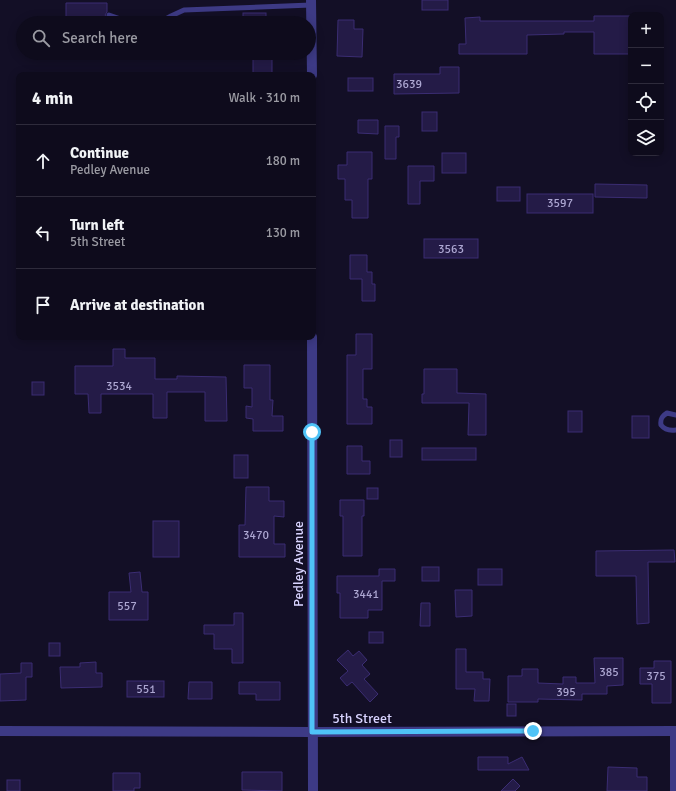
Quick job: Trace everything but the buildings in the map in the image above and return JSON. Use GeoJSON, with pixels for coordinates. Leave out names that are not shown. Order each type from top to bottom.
{"type":"FeatureCollection","features":[{"type":"Feature","properties":{"kind":"street"},"geometry":{"type":"LineString","coordinates":[[312,3],[312,16]]}},
{"type":"Feature","properties":{"kind":"street"},"geometry":{"type":"LineString","coordinates":[[312,60],[312,72]]}},
{"type":"Feature","properties":{"kind":"street","name":"Pedley Avenue"},"geometry":{"type":"LineString","coordinates":[[312,340],[313,791]]}},
{"type":"Feature","properties":{"kind":"street","name":"5th Street"},"geometry":{"type":"LineString","coordinates":[[0,731],[675,731]]}},
{"type":"Feature","properties":{"kind":"street"},"geometry":{"type":"LineString","coordinates":[[675,731],[676,791]]}},
{"type":"Feature","properties":{"kind":"lane"},"geometry":{"type":"LineString","coordinates":[[171,16],[184,10],[312,3]]}},
{"type":"Feature","properties":{"kind":"lane"},"geometry":{"type":"LineString","coordinates":[[676,414],[667,413],[662,416],[660,420],[660,425],[664,429],[672,431],[676,430]]}},
{"type":"Feature","properties":{"kind":"route"},"geometry":{"type":"LineString","coordinates":[[312,432],[312,732],[533,731]]}}]}
